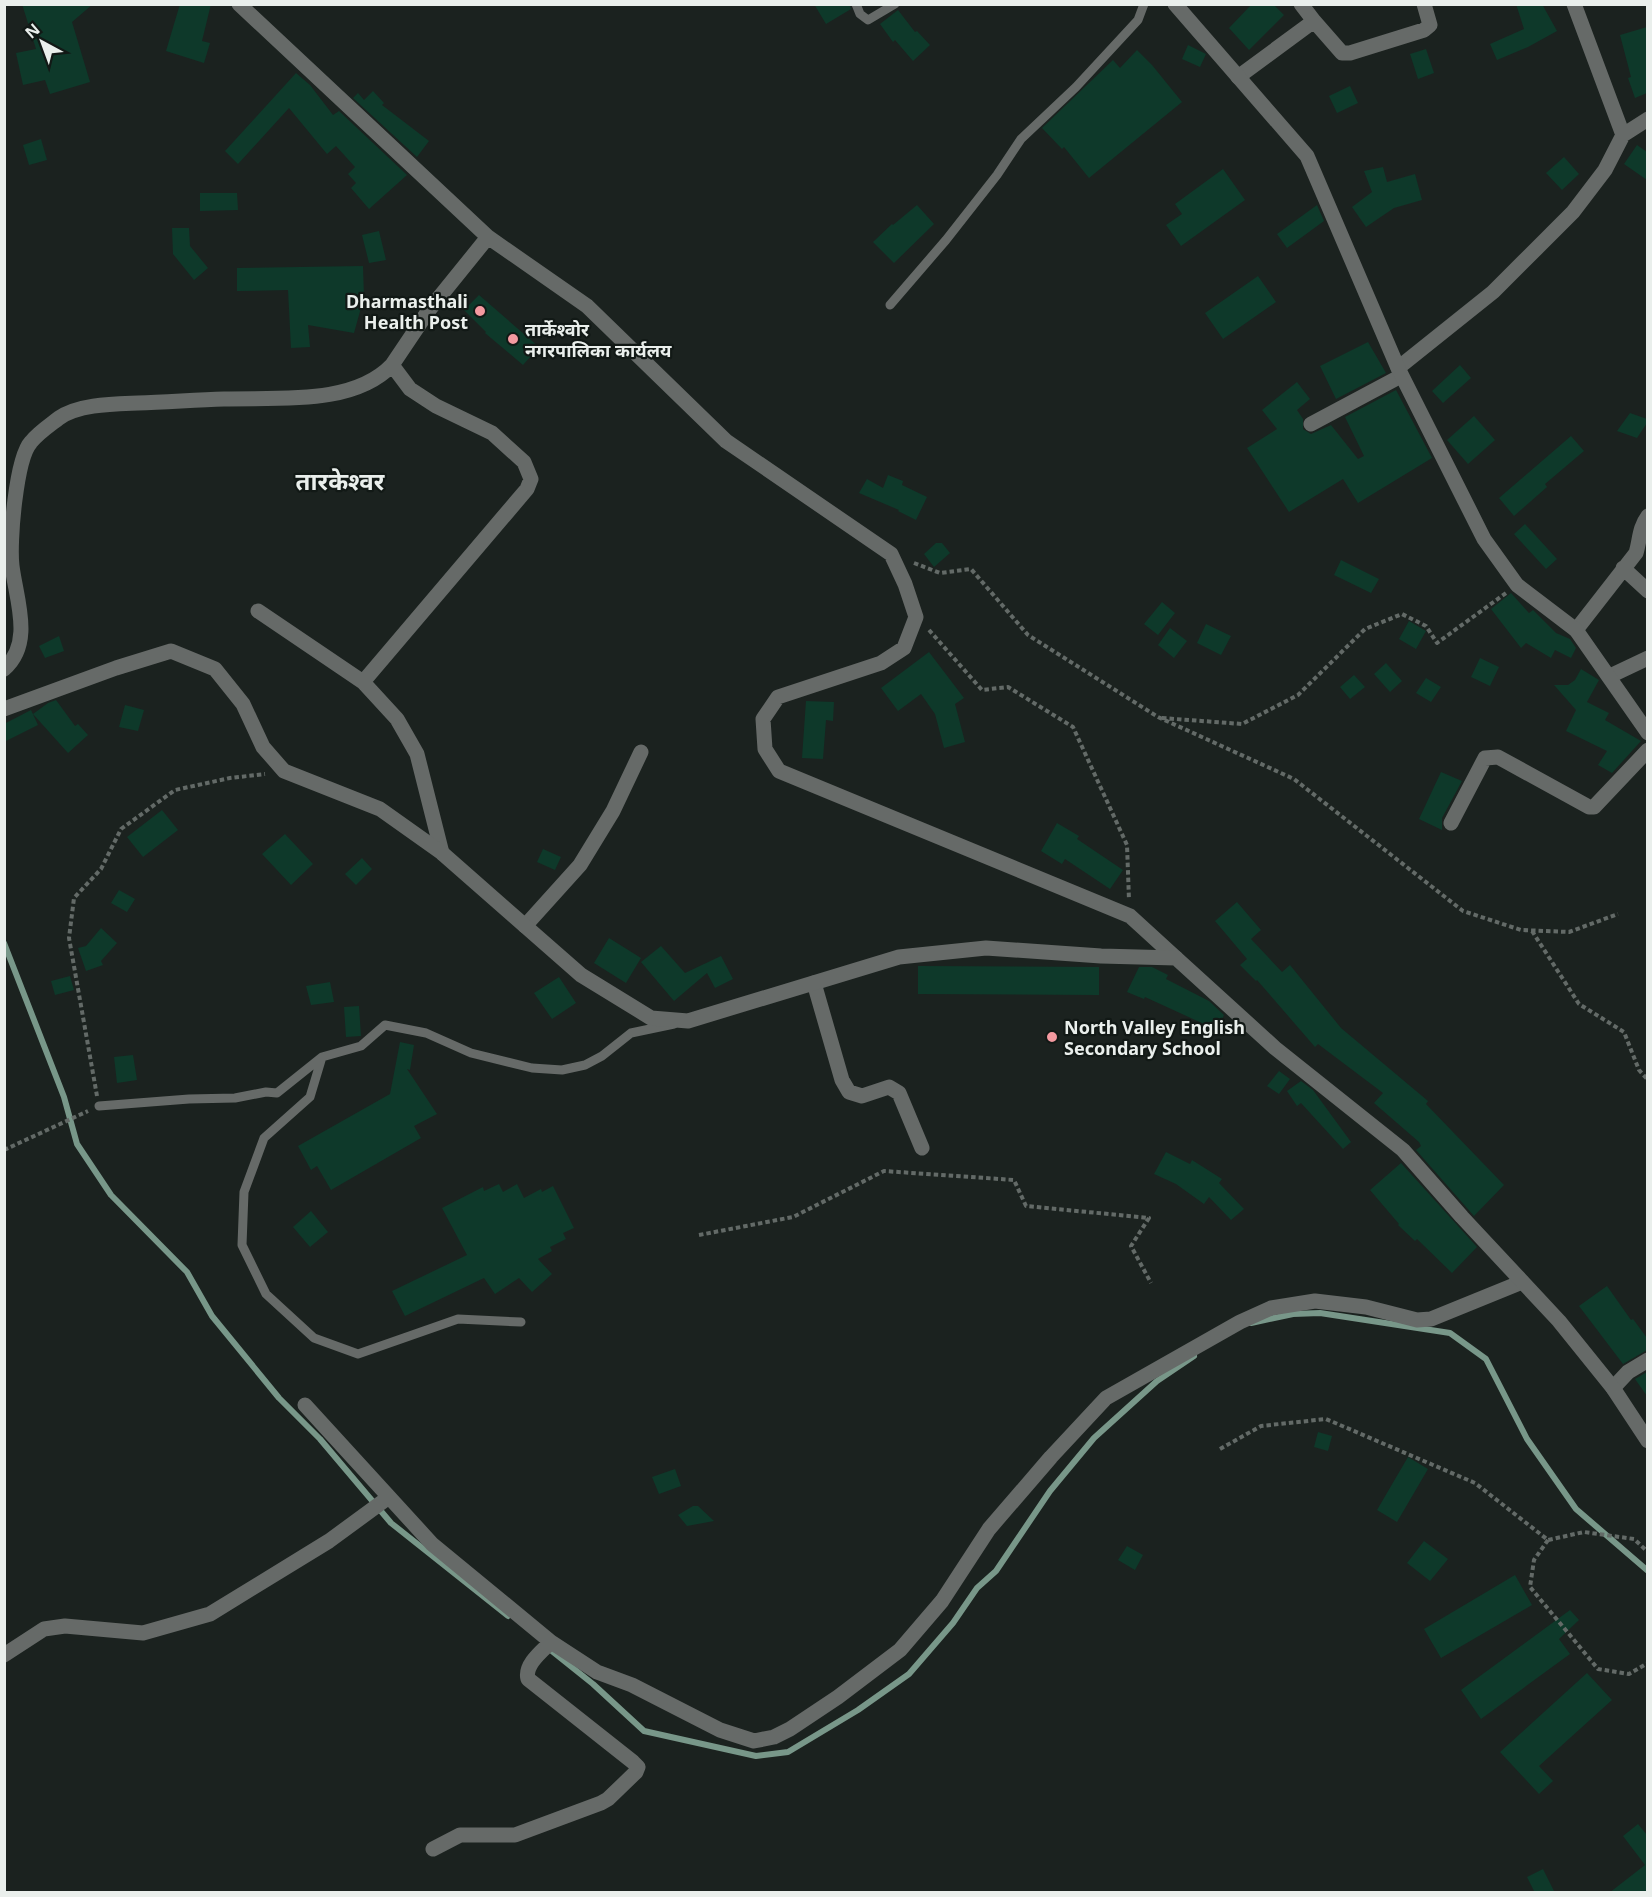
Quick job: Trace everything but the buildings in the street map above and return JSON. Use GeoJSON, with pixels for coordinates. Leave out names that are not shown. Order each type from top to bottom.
{"type":"FeatureCollection","features":[{"type":"Feature","properties":{"kind":"street"},"geometry":{"type":"LineString","coordinates":[[239,4],[488,237],[587,306],[726,441],[891,554],[916,616],[904,648],[881,663],[778,697],[763,719],[765,749],[779,771],[1130,916],[1275,1048],[1403,1150],[1559,1321],[1613,1388],[1647,1441]]}},
{"type":"Feature","properties":{"kind":"street"},"geometry":{"type":"LineString","coordinates":[[1175,4],[1307,156],[1400,372],[1484,539],[1517,585],[1576,630],[1610,676],[1647,733]]}},
{"type":"Feature","properties":{"kind":"street"},"geometry":{"type":"LineString","coordinates":[[1301,4],[1342,53],[1350,53],[1424,30],[1430,25],[1424,4]]}},
{"type":"Feature","properties":{"kind":"street"},"geometry":{"type":"LineString","coordinates":[[1574,4],[1623,135]]}},
{"type":"Feature","properties":{"kind":"street"},"geometry":{"type":"LineString","coordinates":[[1238,76],[1314,21]]}},
{"type":"Feature","properties":{"kind":"street"},"geometry":{"type":"LineString","coordinates":[[1311,424],[1400,372],[1492,292],[1573,212],[1605,170],[1623,135],[1647,119]]}},
{"type":"Feature","properties":{"kind":"street"},"geometry":{"type":"LineString","coordinates":[[4,669],[13,662],[21,636],[20,607],[12,564],[12,524],[18,476],[29,443],[61,417],[98,405],[301,398],[354,390],[381,377],[393,365],[429,310],[488,237]]}},
{"type":"Feature","properties":{"kind":"street"},"geometry":{"type":"LineString","coordinates":[[363,682],[527,489],[531,479],[524,462],[492,433],[436,406],[410,389],[393,365]]}},
{"type":"Feature","properties":{"kind":"street"},"geometry":{"type":"LineString","coordinates":[[1576,630],[1636,553],[1640,531],[1647,516]]}},
{"type":"Feature","properties":{"kind":"street"},"geometry":{"type":"LineString","coordinates":[[1623,568],[1647,591]]}},
{"type":"Feature","properties":{"kind":"street"},"geometry":{"type":"LineString","coordinates":[[258,611],[363,682],[397,718],[417,754],[442,853]]}},
{"type":"Feature","properties":{"kind":"street"},"geometry":{"type":"LineString","coordinates":[[4,709],[116,668],[171,651],[215,669],[243,704],[263,747],[284,771],[380,809],[442,853],[580,975],[651,1018],[688,1021],[899,957],[986,948],[1101,956],[1176,958]]}},
{"type":"Feature","properties":{"kind":"street"},"geometry":{"type":"LineString","coordinates":[[1610,676],[1647,658]]}},
{"type":"Feature","properties":{"kind":"street"},"geometry":{"type":"LineString","coordinates":[[1451,823],[1485,758],[1498,757],[1589,807],[1594,807],[1647,750]]}},
{"type":"Feature","properties":{"kind":"street"},"geometry":{"type":"LineString","coordinates":[[525,926],[580,865],[613,812],[641,752]]}},
{"type":"Feature","properties":{"kind":"street"},"geometry":{"type":"LineString","coordinates":[[814,983],[842,1080],[849,1092],[862,1096],[889,1087],[898,1093],[922,1148]]}},
{"type":"Feature","properties":{"kind":"street"},"geometry":{"type":"LineString","coordinates":[[305,1405],[432,1544],[551,1642],[597,1672],[632,1685],[720,1730],[754,1741],[774,1737],[818,1712],[900,1650],[942,1601],[988,1529],[1106,1398],[1240,1322],[1271,1308],[1315,1301],[1366,1307],[1417,1320],[1431,1319],[1522,1282]]}},
{"type":"Feature","properties":{"kind":"street"},"geometry":{"type":"LineString","coordinates":[[1613,1388],[1628,1372],[1647,1360]]}},
{"type":"Feature","properties":{"kind":"street"},"geometry":{"type":"LineString","coordinates":[[4,1655],[44,1629],[65,1626],[143,1633],[210,1614],[329,1541],[389,1497]]}},
{"type":"Feature","properties":{"kind":"street"},"geometry":{"type":"LineString","coordinates":[[433,1849],[460,1835],[515,1835],[590,1807],[608,1799],[636,1772],[638,1767],[633,1762],[528,1678],[526,1673],[528,1667],[551,1642]]}},
{"type":"Feature","properties":{"kind":"lane"},"geometry":{"type":"LineString","coordinates":[[856,4],[860,14],[868,20],[895,4]]}},
{"type":"Feature","properties":{"kind":"lane"},"geometry":{"type":"LineString","coordinates":[[890,305],[997,175],[1021,139],[1076,87],[1138,20],[1144,4]]}},
{"type":"Feature","properties":{"kind":"lane"},"geometry":{"type":"LineString","coordinates":[[99,1106],[235,1098],[266,1092],[277,1093],[322,1057],[362,1046],[385,1024],[426,1033],[482,1056],[532,1068],[562,1070],[585,1065],[602,1056],[631,1033],[688,1021]]}},
{"type":"Feature","properties":{"kind":"lane"},"geometry":{"type":"LineString","coordinates":[[322,1057],[310,1097],[264,1138],[244,1192],[242,1245],[266,1294],[314,1338],[358,1354],[458,1319],[521,1322]]}},
{"type":"Feature","properties":{"kind":"path"},"geometry":{"type":"LineString","coordinates":[[891,554],[940,573],[971,569],[1028,635],[1158,717],[1294,779],[1464,911],[1521,930],[1569,932],[1618,914]]}},
{"type":"Feature","properties":{"kind":"path"},"geometry":{"type":"LineString","coordinates":[[1158,717],[1242,724],[1298,696],[1365,629],[1402,614],[1426,626],[1437,643],[1517,585]]}},
{"type":"Feature","properties":{"kind":"path"},"geometry":{"type":"LineString","coordinates":[[916,616],[982,690],[1008,687],[1073,727],[1127,845],[1130,916]]}},
{"type":"Feature","properties":{"kind":"path"},"geometry":{"type":"LineString","coordinates":[[4,1150],[99,1106],[69,938],[74,898],[101,869],[121,829],[175,790],[230,778],[284,771]]}},
{"type":"Feature","properties":{"kind":"path"},"geometry":{"type":"LineString","coordinates":[[1532,931],[1579,1004],[1624,1032],[1639,1070],[1647,1080]]}},
{"type":"Feature","properties":{"kind":"path"},"geometry":{"type":"LineString","coordinates":[[699,1236],[793,1217],[884,1171],[1014,1180],[1026,1206],[1149,1218],[1131,1246],[1151,1283]]}},
{"type":"Feature","properties":{"kind":"path"},"geometry":{"type":"LineString","coordinates":[[1220,1449],[1261,1426],[1326,1419],[1475,1483],[1548,1540]]}},
{"type":"Feature","properties":{"kind":"path"},"geometry":{"type":"LineString","coordinates":[[1647,1552],[1634,1539],[1584,1532],[1548,1540],[1534,1560],[1530,1587],[1598,1669],[1629,1674],[1647,1663]]}},
{"type":"Feature","properties":{"kind":"waterway"},"geometry":{"type":"LineString","coordinates":[[4,943],[64,1097],[77,1144],[111,1195],[187,1272],[212,1316],[279,1398],[320,1439],[391,1523],[508,1616]]}},
{"type":"Feature","properties":{"kind":"waterway"},"geometry":{"type":"LineString","coordinates":[[1251,1323],[1293,1314],[1320,1313],[1450,1333],[1486,1359],[1527,1439],[1576,1509],[1648,1571]]}},
{"type":"Feature","properties":{"kind":"waterway"},"geometry":{"type":"LineString","coordinates":[[548,1648],[593,1684],[644,1731],[756,1756],[788,1752],[858,1710],[909,1674],[953,1623],[977,1588],[996,1571],[1050,1491],[1094,1438],[1157,1381],[1194,1356]]}},
{"type":"Feature","properties":{"kind":"place","name":"Dharmasthali Health Post"},"geometry":{"type":"Point","coordinates":[480,311]}},
{"type":"Feature","properties":{"kind":"place","name":"तार्केश्वोर नगरपालिका कार्यलय"},"geometry":{"type":"Point","coordinates":[513,339]}},
{"type":"Feature","properties":{"kind":"place","name":"North Valley English Secondary School"},"geometry":{"type":"Point","coordinates":[1052,1037]}},
{"type":"Feature","properties":{"kind":"district","name":"तारकेश्वर"},"geometry":{"type":"Point","coordinates":[340,480]}}]}
